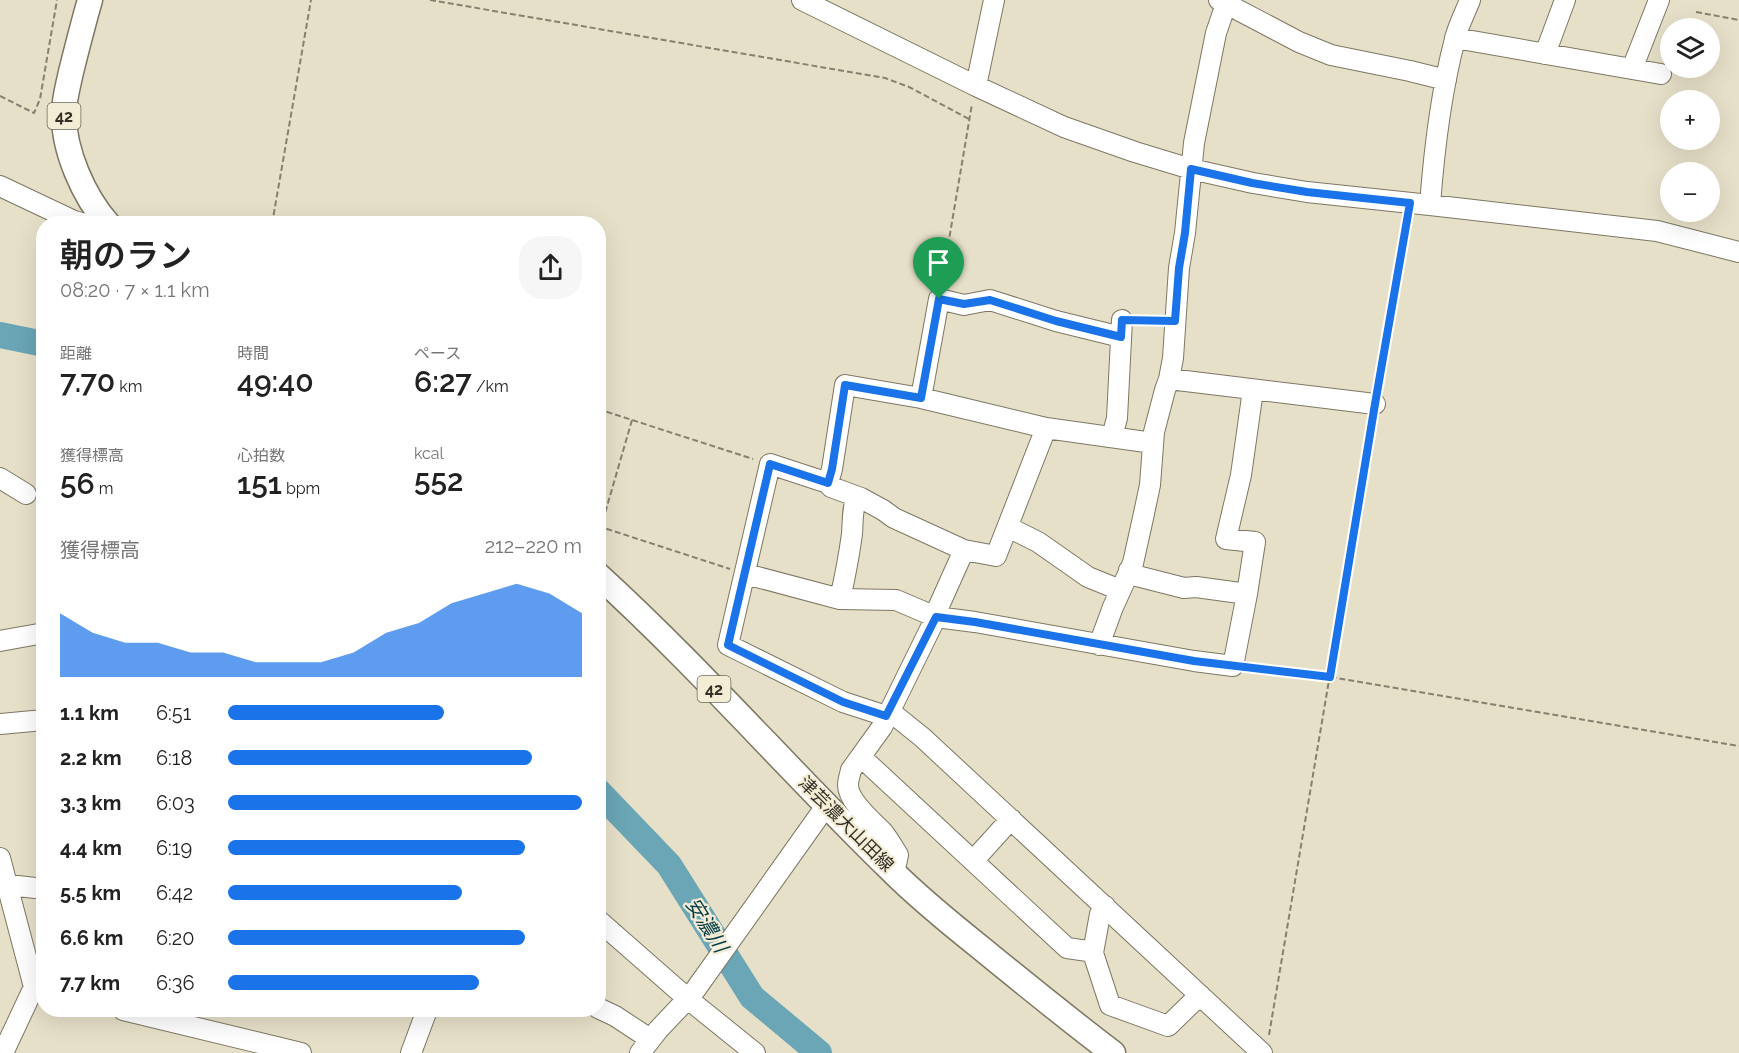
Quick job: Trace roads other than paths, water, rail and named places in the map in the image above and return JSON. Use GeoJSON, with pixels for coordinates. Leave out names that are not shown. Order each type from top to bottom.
{"type":"FeatureCollection","features":[{"type":"Feature","properties":{"kind":"main road","name":"42"},"geometry":{"type":"LineString","coordinates":[[90,0],[67,91],[64,114],[72,157],[78,174],[88,197],[101,216]]}},
{"type":"Feature","properties":{"kind":"main road","name":"津芸濃大山田線"},"geometry":{"type":"LineString","coordinates":[[606,582],[638,612],[823,811],[956,928],[1113,1053]]}},
{"type":"Feature","properties":{"kind":"street"},"geometry":{"type":"LineString","coordinates":[[802,0],[1064,127],[1191,169],[1252,183],[1307,192],[1656,231],[1739,252]]}},
{"type":"Feature","properties":{"kind":"street"},"geometry":{"type":"LineString","coordinates":[[976,86],[994,0]]}},
{"type":"Feature","properties":{"kind":"street"},"geometry":{"type":"LineString","coordinates":[[1430,205],[1434,158],[1446,80],[1455,38],[1470,0]]}},
{"type":"Feature","properties":{"kind":"street"},"geometry":{"type":"LineString","coordinates":[[1545,54],[1565,0]]}},
{"type":"Feature","properties":{"kind":"street"},"geometry":{"type":"LineString","coordinates":[[1632,69],[1654,1]]}},
{"type":"Feature","properties":{"kind":"street"},"geometry":{"type":"LineString","coordinates":[[1099,645],[1133,563],[1150,484],[1153,443],[1173,358],[1179,268],[1194,143],[1222,2],[1299,42],[1331,55],[1446,80]]}},
{"type":"Feature","properties":{"kind":"street"},"geometry":{"type":"LineString","coordinates":[[1455,38],[1660,74]]}},
{"type":"Feature","properties":{"kind":"street"},"geometry":{"type":"LineString","coordinates":[[0,186],[63,216]]}},
{"type":"Feature","properties":{"kind":"street"},"geometry":{"type":"LineString","coordinates":[[921,398],[939,299],[964,304],[990,300],[1056,321],[1122,328],[1117,418],[1112,438]]}},
{"type":"Feature","properties":{"kind":"street"},"geometry":{"type":"LineString","coordinates":[[1169,379],[1375,404]]}},
{"type":"Feature","properties":{"kind":"street"},"geometry":{"type":"LineString","coordinates":[[828,483],[845,385],[921,398],[1046,428],[1153,443]]}},
{"type":"Feature","properties":{"kind":"street"},"geometry":{"type":"LineString","coordinates":[[746,574],[840,599],[896,600],[936,617],[1233,666],[1255,542],[1226,539],[1240,475],[1254,390]]}},
{"type":"Feature","properties":{"kind":"street"},"geometry":{"type":"LineString","coordinates":[[1046,428],[996,556],[964,550],[894,518],[857,497],[831,487],[828,483],[770,464],[728,645],[843,702],[897,717],[922,737],[1200,995],[1265,1047]]}},
{"type":"Feature","properties":{"kind":"street"},"geometry":{"type":"LineString","coordinates":[[0,478],[26,494]]}},
{"type":"Feature","properties":{"kind":"street"},"geometry":{"type":"LineString","coordinates":[[840,599],[857,497]]}},
{"type":"Feature","properties":{"kind":"street"},"geometry":{"type":"LineString","coordinates":[[1008,527],[1038,542],[1088,577],[1120,590]]}},
{"type":"Feature","properties":{"kind":"street"},"geometry":{"type":"LineString","coordinates":[[894,873],[898,855],[882,831],[851,797],[848,787],[851,770],[882,726],[936,617],[964,550]]}},
{"type":"Feature","properties":{"kind":"street"},"geometry":{"type":"LineString","coordinates":[[1129,570],[1137,576],[1184,588],[1196,587],[1240,593],[1246,596]]}},
{"type":"Feature","properties":{"kind":"street"},"geometry":{"type":"LineString","coordinates":[[0,641],[36,634]]}},
{"type":"Feature","properties":{"kind":"street"},"geometry":{"type":"LineString","coordinates":[[0,724],[36,721]]}},
{"type":"Feature","properties":{"kind":"street"},"geometry":{"type":"LineString","coordinates":[[861,757],[1067,948],[1093,953]]}},
{"type":"Feature","properties":{"kind":"street"},"geometry":{"type":"LineString","coordinates":[[606,1012],[615,1016],[645,1046],[690,996],[823,811]]}},
{"type":"Feature","properties":{"kind":"street"},"geometry":{"type":"LineString","coordinates":[[973,861],[1011,819]]}},
{"type":"Feature","properties":{"kind":"street"},"geometry":{"type":"LineString","coordinates":[[0,858],[4,884],[36,980]]}},
{"type":"Feature","properties":{"kind":"street"},"geometry":{"type":"LineString","coordinates":[[4,884],[36,889]]}},
{"type":"Feature","properties":{"kind":"street"},"geometry":{"type":"LineString","coordinates":[[1105,906],[1100,914],[1093,953],[1108,1002],[1113,1008],[1168,1026],[1200,995]]}},
{"type":"Feature","properties":{"kind":"street"},"geometry":{"type":"LineString","coordinates":[[606,927],[755,1053]]}},
{"type":"Feature","properties":{"kind":"street"},"geometry":{"type":"LineString","coordinates":[[3,1053],[36,994]]}},
{"type":"Feature","properties":{"kind":"street"},"geometry":{"type":"LineString","coordinates":[[165,1017],[301,1053]]}},
{"type":"Feature","properties":{"kind":"street"},"geometry":{"type":"LineString","coordinates":[[411,1053],[424,1017]]}},
{"type":"Feature","properties":{"kind":"waterway","name":"安濃川"},"geometry":{"type":"LineString","coordinates":[[0,335],[36,342]]}},
{"type":"Feature","properties":{"kind":"waterway","name":"安濃川"},"geometry":{"type":"LineString","coordinates":[[606,799],[669,865],[752,997],[819,1053]]}}]}
